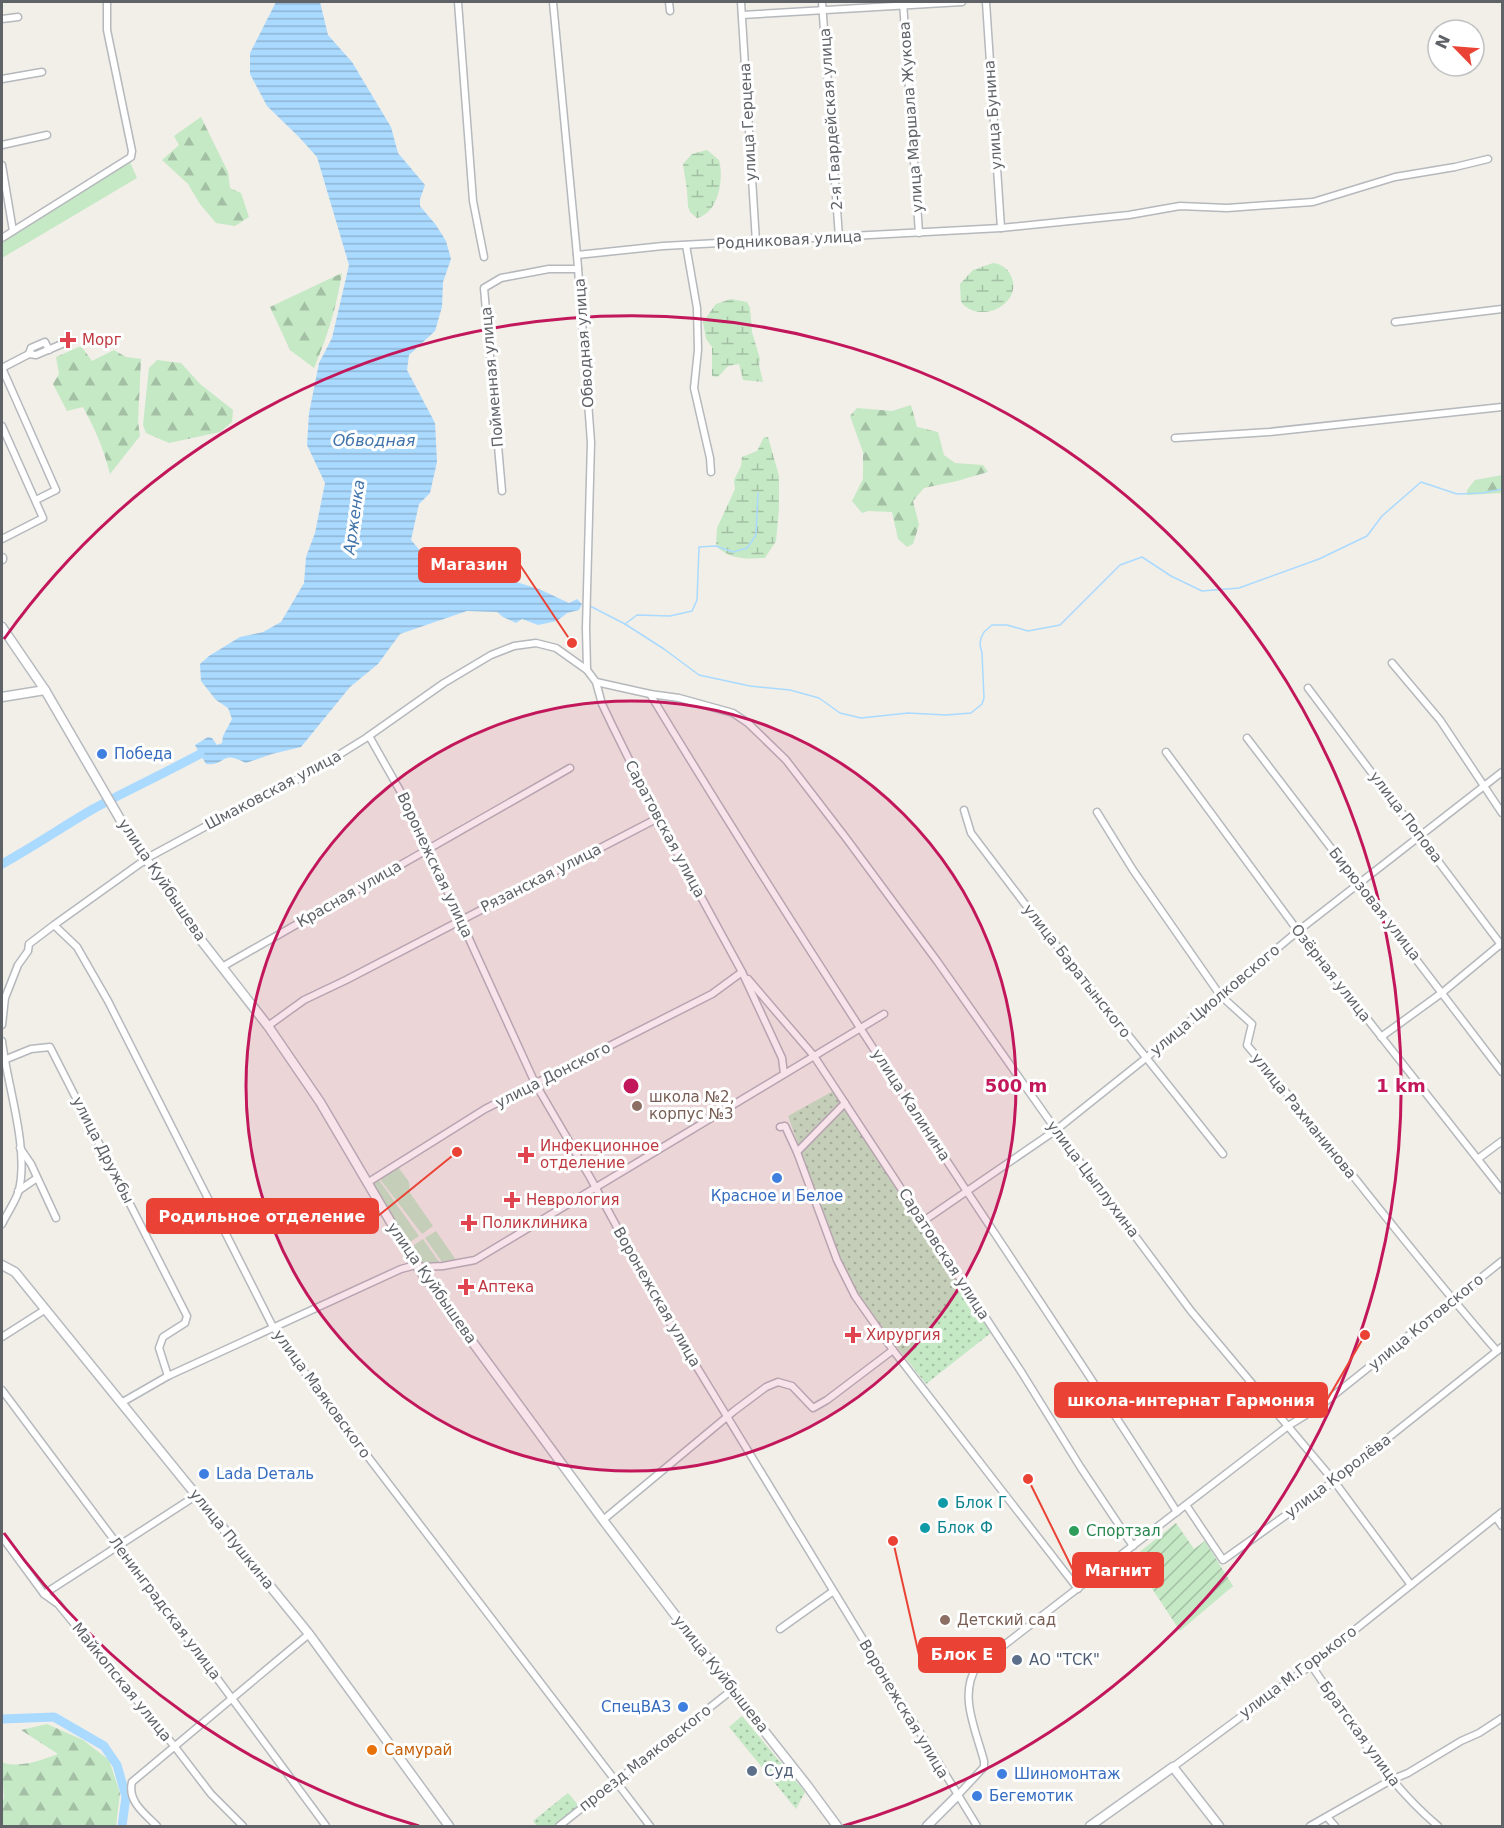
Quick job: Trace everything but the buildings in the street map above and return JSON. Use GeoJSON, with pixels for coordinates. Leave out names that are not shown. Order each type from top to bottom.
{"type":"FeatureCollection","features":[{"type":"Feature","properties":{"kind":"street"},"geometry":{"type":"LineString","coordinates":[[2,238],[131,157],[132,151],[107,30],[107,2]]}},
{"type":"Feature","properties":{"kind":"street"},"geometry":{"type":"LineString","coordinates":[[458,2],[473,201],[484,257]]}},
{"type":"Feature","properties":{"kind":"street","name":"Обводная улица"},"geometry":{"type":"LineString","coordinates":[[553,2],[577,255],[591,442],[587,670]]}},
{"type":"Feature","properties":{"kind":"street"},"geometry":{"type":"LineString","coordinates":[[669,2],[670,11]]}},
{"type":"Feature","properties":{"kind":"street","name":"улица Герцена"},"geometry":{"type":"LineString","coordinates":[[741,2],[756,242]]}},
{"type":"Feature","properties":{"kind":"street","name":"2-я Гвардейская улица"},"geometry":{"type":"LineString","coordinates":[[822,2],[839,237]]}},
{"type":"Feature","properties":{"kind":"street"},"geometry":{"type":"LineString","coordinates":[[742,15],[903,3],[962,2]]}},
{"type":"Feature","properties":{"kind":"street","name":"улица Бунина"},"geometry":{"type":"LineString","coordinates":[[986,2],[1000,228]]}},
{"type":"Feature","properties":{"kind":"street","name":"улица Маршала Жукова"},"geometry":{"type":"LineString","coordinates":[[903,3],[919,233]]}},
{"type":"Feature","properties":{"kind":"street"},"geometry":{"type":"LineString","coordinates":[[2,19],[18,17]]}},
{"type":"Feature","properties":{"kind":"street"},"geometry":{"type":"LineString","coordinates":[[2,79],[42,72]]}},
{"type":"Feature","properties":{"kind":"street"},"geometry":{"type":"LineString","coordinates":[[2,145],[47,135]]}},
{"type":"Feature","properties":{"kind":"street","name":"Родниковая улица"},"geometry":{"type":"LineString","coordinates":[[577,255],[686,245],[1000,228],[1129,215],[1180,206],[1227,208],[1313,202],[1395,177],[1488,159]]}},
{"type":"Feature","properties":{"kind":"street"},"geometry":{"type":"LineString","coordinates":[[2,165],[13,231]]}},
{"type":"Feature","properties":{"kind":"street"},"geometry":{"type":"LineString","coordinates":[[686,245],[697,308],[698,350],[694,388],[711,472]]}},
{"type":"Feature","properties":{"kind":"street","name":"Пойменная улица"},"geometry":{"type":"LineString","coordinates":[[502,491],[484,288],[501,278],[549,269],[578,268]]}},
{"type":"Feature","properties":{"kind":"street"},"geometry":{"type":"LineString","coordinates":[[1395,322],[1503,309]]}},
{"type":"Feature","properties":{"kind":"street"},"geometry":{"type":"LineString","coordinates":[[36,500],[56,490],[2,368],[29,354],[36,355],[62,344]]}},
{"type":"Feature","properties":{"kind":"street"},"geometry":{"type":"LineString","coordinates":[[1175,438],[1269,432],[1503,407]]}},
{"type":"Feature","properties":{"kind":"street"},"geometry":{"type":"LineString","coordinates":[[2,426],[43,518],[2,539]]}},
{"type":"Feature","properties":{"kind":"street","name":"улица Куйбышева"},"geometry":{"type":"LineString","coordinates":[[2,627],[45,690],[120,819],[190,926],[268,1026],[320,1102],[416,1265],[603,1520],[837,1827]]}},
{"type":"Feature","properties":{"kind":"street","name":"Шмаковская улица"},"geometry":{"type":"LineString","coordinates":[[2,1024],[5,998],[18,965],[28,951],[29,944],[146,859],[308,774],[369,736],[444,683],[491,655],[514,646],[536,643],[556,648],[587,670]]}},
{"type":"Feature","properties":{"kind":"street"},"geometry":{"type":"LineString","coordinates":[[1392,663],[1440,720],[1503,813]]}},
{"type":"Feature","properties":{"kind":"street"},"geometry":{"type":"LineString","coordinates":[[587,670],[596,682]]}},
{"type":"Feature","properties":{"kind":"street","name":"улица Цыплухина"},"geometry":{"type":"LineString","coordinates":[[596,682],[679,698],[733,712],[748,723],[786,760],[846,837],[1056,1130],[1191,1311],[1334,1481],[1411,1584]]}},
{"type":"Feature","properties":{"kind":"street","name":"Саратовская улица"},"geometry":{"type":"LineString","coordinates":[[596,682],[606,712],[658,818],[742,972],[782,1058],[784,1074]]}},
{"type":"Feature","properties":{"kind":"street","name":"улица Попова"},"geometry":{"type":"LineString","coordinates":[[1308,688],[1502,945]]}},
{"type":"Feature","properties":{"kind":"street"},"geometry":{"type":"LineString","coordinates":[[2,697],[45,690]]}},
{"type":"Feature","properties":{"kind":"street","name":"улица Калинина"},"geometry":{"type":"LineString","coordinates":[[650,694],[749,855],[1177,1512]]}},
{"type":"Feature","properties":{"kind":"street","name":"Воронежская улица"},"geometry":{"type":"LineString","coordinates":[[369,736],[403,796],[535,1083],[659,1305],[976,1827]]}},
{"type":"Feature","properties":{"kind":"street","name":"Бирюзовая улица"},"geometry":{"type":"LineString","coordinates":[[1247,738],[1503,1072]]}},
{"type":"Feature","properties":{"kind":"street","name":"Озёрная улица"},"geometry":{"type":"LineString","coordinates":[[1166,752],[1298,931],[1503,1190]]}},
{"type":"Feature","properties":{"kind":"street","name":"Красная улица"},"geometry":{"type":"LineString","coordinates":[[222,967],[570,768]]}},
{"type":"Feature","properties":{"kind":"street","name":"улица Циолковского"},"geometry":{"type":"LineString","coordinates":[[922,1222],[1056,1130],[1298,931],[1503,772]]}},
{"type":"Feature","properties":{"kind":"street","name":"улица Баратынского"},"geometry":{"type":"LineString","coordinates":[[964,810],[971,833],[1223,1154]]}},
{"type":"Feature","properties":{"kind":"street","name":"улица Рахманинова"},"geometry":{"type":"LineString","coordinates":[[1097,812],[1133,870],[1220,995],[1252,1024],[1247,1045],[1453,1301],[1500,1349]]}},
{"type":"Feature","properties":{"kind":"street","name":"Рязанская улица"},"geometry":{"type":"LineString","coordinates":[[268,1026],[304,1000],[658,818]]}},
{"type":"Feature","properties":{"kind":"street","name":"улица Маяковского"},"geometry":{"type":"LineString","coordinates":[[54,925],[77,947],[108,1001],[273,1327],[323,1399],[650,1827]]}},
{"type":"Feature","properties":{"kind":"street"},"geometry":{"type":"LineString","coordinates":[[1381,1036],[1443,992],[1502,945]]}},
{"type":"Feature","properties":{"kind":"street","name":"Саратовская улица"},"geometry":{"type":"LineString","coordinates":[[742,972],[814,1056],[1133,1546]]}},
{"type":"Feature","properties":{"kind":"street","name":"улица Донского"},"geometry":{"type":"LineString","coordinates":[[367,1183],[485,1109],[712,994],[742,972]]}},
{"type":"Feature","properties":{"kind":"street"},"geometry":{"type":"LineString","coordinates":[[121,1403],[168,1376],[401,1269],[416,1265],[443,1266],[475,1260],[884,1014]]}},
{"type":"Feature","properties":{"kind":"street"},"geometry":{"type":"LineString","coordinates":[[2,1041],[4,1060],[15,1104],[21,1167],[18,1191],[2,1224]]}},
{"type":"Feature","properties":{"kind":"street","name":"улица Дружбы"},"geometry":{"type":"LineString","coordinates":[[4,1060],[31,1048],[50,1047],[188,1316],[185,1323],[163,1337],[159,1348],[168,1376]]}},
{"type":"Feature","properties":{"kind":"street"},"geometry":{"type":"LineString","coordinates":[[797,1152],[845,1103]]}},
{"type":"Feature","properties":{"kind":"street"},"geometry":{"type":"LineString","coordinates":[[780,1127],[785,1126],[797,1152],[844,1275],[859,1303],[1078,1589]]}},
{"type":"Feature","properties":{"kind":"street"},"geometry":{"type":"LineString","coordinates":[[1479,1158],[1503,1141]]}},
{"type":"Feature","properties":{"kind":"street"},"geometry":{"type":"LineString","coordinates":[[20,1148],[38,1179],[56,1218]]}},
{"type":"Feature","properties":{"kind":"street"},"geometry":{"type":"LineString","coordinates":[[18,1191],[38,1179]]}},
{"type":"Feature","properties":{"kind":"street","name":"улица Котовского"},"geometry":{"type":"LineString","coordinates":[[957,1796],[984,1767],[969,1703],[969,1681],[977,1666],[1288,1426],[1319,1407],[1503,1261]]}},
{"type":"Feature","properties":{"kind":"street","name":"улица Пушкина"},"geometry":{"type":"LineString","coordinates":[[2,1264],[15,1272],[46,1309],[309,1634],[449,1827]]}},
{"type":"Feature","properties":{"kind":"street"},"geometry":{"type":"LineString","coordinates":[[2,1337],[46,1309]]}},
{"type":"Feature","properties":{"kind":"street","name":"улица Королёва"},"geometry":{"type":"LineString","coordinates":[[1186,1504],[1223,1560],[1334,1481],[1500,1349]]}},
{"type":"Feature","properties":{"kind":"street"},"geometry":{"type":"LineString","coordinates":[[603,1520],[727,1416],[766,1387],[778,1382],[792,1386],[813,1408],[893,1350]]}},
{"type":"Feature","properties":{"kind":"street","name":"Ленинградская улица"},"geometry":{"type":"LineString","coordinates":[[2,1390],[326,1827]]}},
{"type":"Feature","properties":{"kind":"street"},"geometry":{"type":"LineString","coordinates":[[44,1594],[197,1495]]}},
{"type":"Feature","properties":{"kind":"street","name":"улица М.Горького"},"geometry":{"type":"LineString","coordinates":[[1090,1827],[1311,1665],[1503,1512]]}},
{"type":"Feature","properties":{"kind":"street"},"geometry":{"type":"LineString","coordinates":[[1496,1517],[1503,1526]]}},
{"type":"Feature","properties":{"kind":"street","name":"Майкопская улица"},"geometry":{"type":"LineString","coordinates":[[2,1538],[44,1594],[58,1604],[211,1794],[243,1827]]}},
{"type":"Feature","properties":{"kind":"street"},"geometry":{"type":"LineString","coordinates":[[780,1629],[832,1592]]}},
{"type":"Feature","properties":{"kind":"street"},"geometry":{"type":"LineString","coordinates":[[157,1827],[137,1806],[130,1789],[132,1782],[309,1634]]}},
{"type":"Feature","properties":{"kind":"street","name":"Братская улица"},"geometry":{"type":"LineString","coordinates":[[1311,1665],[1391,1780],[1438,1827]]}},
{"type":"Feature","properties":{"kind":"street","name":"проезд Маяковского"},"geometry":{"type":"LineString","coordinates":[[559,1827],[732,1690]]}},
{"type":"Feature","properties":{"kind":"street"},"geometry":{"type":"LineString","coordinates":[[1310,1827],[1503,1718]]}},
{"type":"Feature","properties":{"kind":"street"},"geometry":{"type":"LineString","coordinates":[[1173,1767],[1219,1827]]}},
{"type":"Feature","properties":{"kind":"street"},"geometry":{"type":"LineString","coordinates":[[927,1827],[957,1796]]}},
{"type":"Feature","properties":{"kind":"street"},"geometry":{"type":"LineString","coordinates":[[1328,1817],[1335,1827]]}},
{"type":"Feature","properties":{"kind":"green space"},"geometry":{"type":"Polygon","coordinates":[[[201,117],[228,172],[230,188],[241,193],[249,217],[235,226],[216,223],[200,204],[188,184],[162,160],[179,145],[174,136],[201,117]]]}},
{"type":"Feature","properties":{"kind":"green space"},"geometry":{"type":"Polygon","coordinates":[[[707,150],[719,160],[720,185],[715,202],[704,215],[697,218],[690,212],[688,206],[683,164],[692,154],[707,150]]]}},
{"type":"Feature","properties":{"kind":"green space"},"geometry":{"type":"Polygon","coordinates":[[[130,162],[137,178],[2,258],[2,242],[130,162]]]}},
{"type":"Feature","properties":{"kind":"green space"},"geometry":{"type":"Polygon","coordinates":[[[993,263],[999,264],[1010,273],[1013,286],[1011,295],[998,308],[989,311],[979,312],[969,309],[961,302],[960,284],[973,270],[993,263]]]}},
{"type":"Feature","properties":{"kind":"green space"},"geometry":{"type":"Polygon","coordinates":[[[342,273],[331,321],[314,368],[290,350],[270,307],[342,273]]]}},
{"type":"Feature","properties":{"kind":"green space"},"geometry":{"type":"Polygon","coordinates":[[[731,299],[747,302],[750,308],[752,332],[760,359],[763,382],[743,380],[739,364],[728,366],[718,377],[712,376],[712,347],[706,339],[703,322],[716,304],[731,299]]]}},
{"type":"Feature","properties":{"kind":"green space"},"geometry":{"type":"Polygon","coordinates":[[[81,346],[92,361],[114,350],[126,357],[141,359],[138,422],[140,436],[110,474],[99,439],[83,407],[67,411],[53,384],[59,374],[56,357],[81,346]]]}},
{"type":"Feature","properties":{"kind":"green space"},"geometry":{"type":"Polygon","coordinates":[[[157,360],[181,363],[200,384],[233,410],[232,422],[220,432],[169,443],[146,433],[143,425],[149,368],[157,360]]]}},
{"type":"Feature","properties":{"kind":"green space"},"geometry":{"type":"Polygon","coordinates":[[[911,405],[917,427],[938,432],[944,455],[955,463],[983,465],[988,472],[924,488],[913,501],[919,525],[913,544],[907,547],[898,539],[892,512],[862,513],[852,501],[863,479],[863,452],[850,416],[857,408],[892,411],[911,405]]]}},
{"type":"Feature","properties":{"kind":"green space"},"geometry":{"type":"Polygon","coordinates":[[[764,437],[768,437],[779,476],[776,541],[765,558],[739,558],[727,554],[716,546],[717,528],[735,489],[734,480],[741,466],[742,457],[757,451],[764,437]]]}},
{"type":"Feature","properties":{"kind":"green space"},"geometry":{"type":"Polygon","coordinates":[[[1502,475],[1502,493],[1467,495],[1467,490],[1475,480],[1502,475]]]}},
{"type":"Feature","properties":{"kind":"green space"},"geometry":{"type":"Polygon","coordinates":[[[835,1090],[992,1332],[926,1384],[853,1287],[842,1265],[788,1116],[835,1090]]]}},
{"type":"Feature","properties":{"kind":"green space"},"geometry":{"type":"Polygon","coordinates":[[[398,1167],[409,1182],[410,1193],[433,1226],[422,1234],[380,1179],[398,1167]]]}},
{"type":"Feature","properties":{"kind":"green space"},"geometry":{"type":"Polygon","coordinates":[[[379,1180],[419,1236],[409,1243],[373,1184],[379,1180]]]}},
{"type":"Feature","properties":{"kind":"green space"},"geometry":{"type":"Polygon","coordinates":[[[436,1231],[456,1260],[442,1262],[425,1238],[436,1231]]]}},
{"type":"Feature","properties":{"kind":"green space"},"geometry":{"type":"Polygon","coordinates":[[[423,1239],[439,1262],[422,1263],[411,1247],[423,1239]]]}},
{"type":"Feature","properties":{"kind":"green space"},"geometry":{"type":"Polygon","coordinates":[[[1176,1523],[1194,1549],[1205,1541],[1233,1586],[1180,1631],[1132,1558],[1176,1523]]]}},
{"type":"Feature","properties":{"kind":"green space"},"geometry":{"type":"Polygon","coordinates":[[[742,1716],[805,1792],[796,1809],[729,1727],[742,1716]]]}},
{"type":"Feature","properties":{"kind":"green space"},"geometry":{"type":"Polygon","coordinates":[[[47,1724],[83,1740],[109,1760],[120,1793],[116,1826],[2,1826],[2,1800],[4,1799],[2,1762],[22,1764],[58,1754],[21,1730],[47,1724]]]}},
{"type":"Feature","properties":{"kind":"green space"},"geometry":{"type":"Polygon","coordinates":[[[568,1793],[579,1806],[554,1826],[537,1826],[533,1821],[568,1793]]]}},
{"type":"Feature","properties":{"kind":"water","name":"Обводная"},"geometry":{"type":"Polygon","coordinates":[[[276,2],[320,2],[328,35],[352,62],[391,127],[398,153],[425,185],[420,206],[446,241],[451,259],[443,282],[442,307],[435,331],[409,355],[407,370],[435,423],[437,462],[430,493],[419,504],[411,540],[423,554],[452,567],[479,568],[502,574],[513,581],[539,589],[569,603],[577,599],[582,604],[579,610],[567,613],[557,621],[538,625],[522,619],[516,623],[497,612],[467,611],[400,634],[378,664],[350,687],[301,747],[246,763],[227,758],[218,763],[206,764],[195,745],[208,737],[212,738],[217,745],[222,743],[232,719],[228,708],[216,700],[201,681],[200,664],[240,637],[263,632],[281,622],[304,583],[306,557],[315,533],[325,483],[307,445],[309,413],[319,363],[332,338],[349,265],[317,157],[267,106],[250,74],[250,53],[276,2]]]}},
{"type":"Feature","properties":{"kind":"waterway"},"geometry":{"type":"LineString","coordinates":[[590,606],[625,624],[699,675],[750,686],[790,690],[819,698],[840,713],[861,718],[908,713],[946,715],[971,713],[982,704],[984,698],[980,645],[984,632],[992,625],[1007,625],[1028,631],[1060,625],[1120,565],[1142,557],[1171,576],[1202,591],[1239,588],[1319,559],[1367,536],[1382,516],[1421,482],[1457,494],[1502,489]]}},
{"type":"Feature","properties":{"kind":"waterway"},"geometry":{"type":"LineString","coordinates":[[625,624],[637,615],[670,616],[692,611],[697,600],[699,547],[716,546],[733,552],[747,548],[756,535],[758,493]]}},
{"type":"Feature","properties":{"kind":"waterway","name":"Арженка"},"geometry":{"type":"LineString","coordinates":[[2,864],[93,809],[200,754]]}},
{"type":"Feature","properties":{"kind":"waterway","name":"Арженка"},"geometry":{"type":"LineString","coordinates":[[2,1719],[54,1717],[104,1746],[117,1765],[126,1797],[122,1826]]}},
{"type":"Feature","properties":{"kind":"place","name":"Морг"},"geometry":{"type":"Point","coordinates":[68,340]}},
{"type":"Feature","properties":{"kind":"place","name":"Магазин"},"geometry":{"type":"Point","coordinates":[572,643]}},
{"type":"Feature","properties":{"kind":"place","name":"Победа"},"geometry":{"type":"Point","coordinates":[102,754]}},
{"type":"Feature","properties":{"kind":"place","name":"школа №2, корпус №3"},"geometry":{"type":"Point","coordinates":[637,1106]}},
{"type":"Feature","properties":{"kind":"place","name":"Родильное отделение"},"geometry":{"type":"Point","coordinates":[457,1152]}},
{"type":"Feature","properties":{"kind":"place","name":"Инфекционное отделение"},"geometry":{"type":"Point","coordinates":[526,1155]}},
{"type":"Feature","properties":{"kind":"place","name":"Красное и Белое"},"geometry":{"type":"Point","coordinates":[777,1178]}},
{"type":"Feature","properties":{"kind":"place","name":"Неврология"},"geometry":{"type":"Point","coordinates":[512,1200]}},
{"type":"Feature","properties":{"kind":"place","name":"Поликлиника"},"geometry":{"type":"Point","coordinates":[469,1223]}},
{"type":"Feature","properties":{"kind":"place","name":"Аптека"},"geometry":{"type":"Point","coordinates":[466,1287]}},
{"type":"Feature","properties":{"kind":"place","name":"Хирургия"},"geometry":{"type":"Point","coordinates":[853,1335]}},
{"type":"Feature","properties":{"kind":"place","name":"школа-интернат Гармония"},"geometry":{"type":"Point","coordinates":[1365,1335]}},
{"type":"Feature","properties":{"kind":"place","name":"Lada Dеталь"},"geometry":{"type":"Point","coordinates":[204,1474]}},
{"type":"Feature","properties":{"kind":"place","name":"Магнит"},"geometry":{"type":"Point","coordinates":[1028,1479]}},
{"type":"Feature","properties":{"kind":"place","name":"Блок Г"},"geometry":{"type":"Point","coordinates":[943,1503]}},
{"type":"Feature","properties":{"kind":"place","name":"Блок Ф"},"geometry":{"type":"Point","coordinates":[925,1528]}},
{"type":"Feature","properties":{"kind":"place","name":"Спортзал"},"geometry":{"type":"Point","coordinates":[1074,1531]}},
{"type":"Feature","properties":{"kind":"place","name":"Блок Е"},"geometry":{"type":"Point","coordinates":[893,1541]}},
{"type":"Feature","properties":{"kind":"place","name":"Детский сад"},"geometry":{"type":"Point","coordinates":[945,1620]}},
{"type":"Feature","properties":{"kind":"place","name":"АО \"ТСК\""},"geometry":{"type":"Point","coordinates":[1017,1660]}},
{"type":"Feature","properties":{"kind":"place","name":"СпецВАЗ"},"geometry":{"type":"Point","coordinates":[683,1707]}},
{"type":"Feature","properties":{"kind":"place","name":"Самурай"},"geometry":{"type":"Point","coordinates":[372,1750]}},
{"type":"Feature","properties":{"kind":"place","name":"Суд"},"geometry":{"type":"Point","coordinates":[752,1771]}},
{"type":"Feature","properties":{"kind":"place","name":"Шиномонтаж"},"geometry":{"type":"Point","coordinates":[1002,1774]}},
{"type":"Feature","properties":{"kind":"place","name":"Бегемотик"},"geometry":{"type":"Point","coordinates":[977,1796]}}]}
